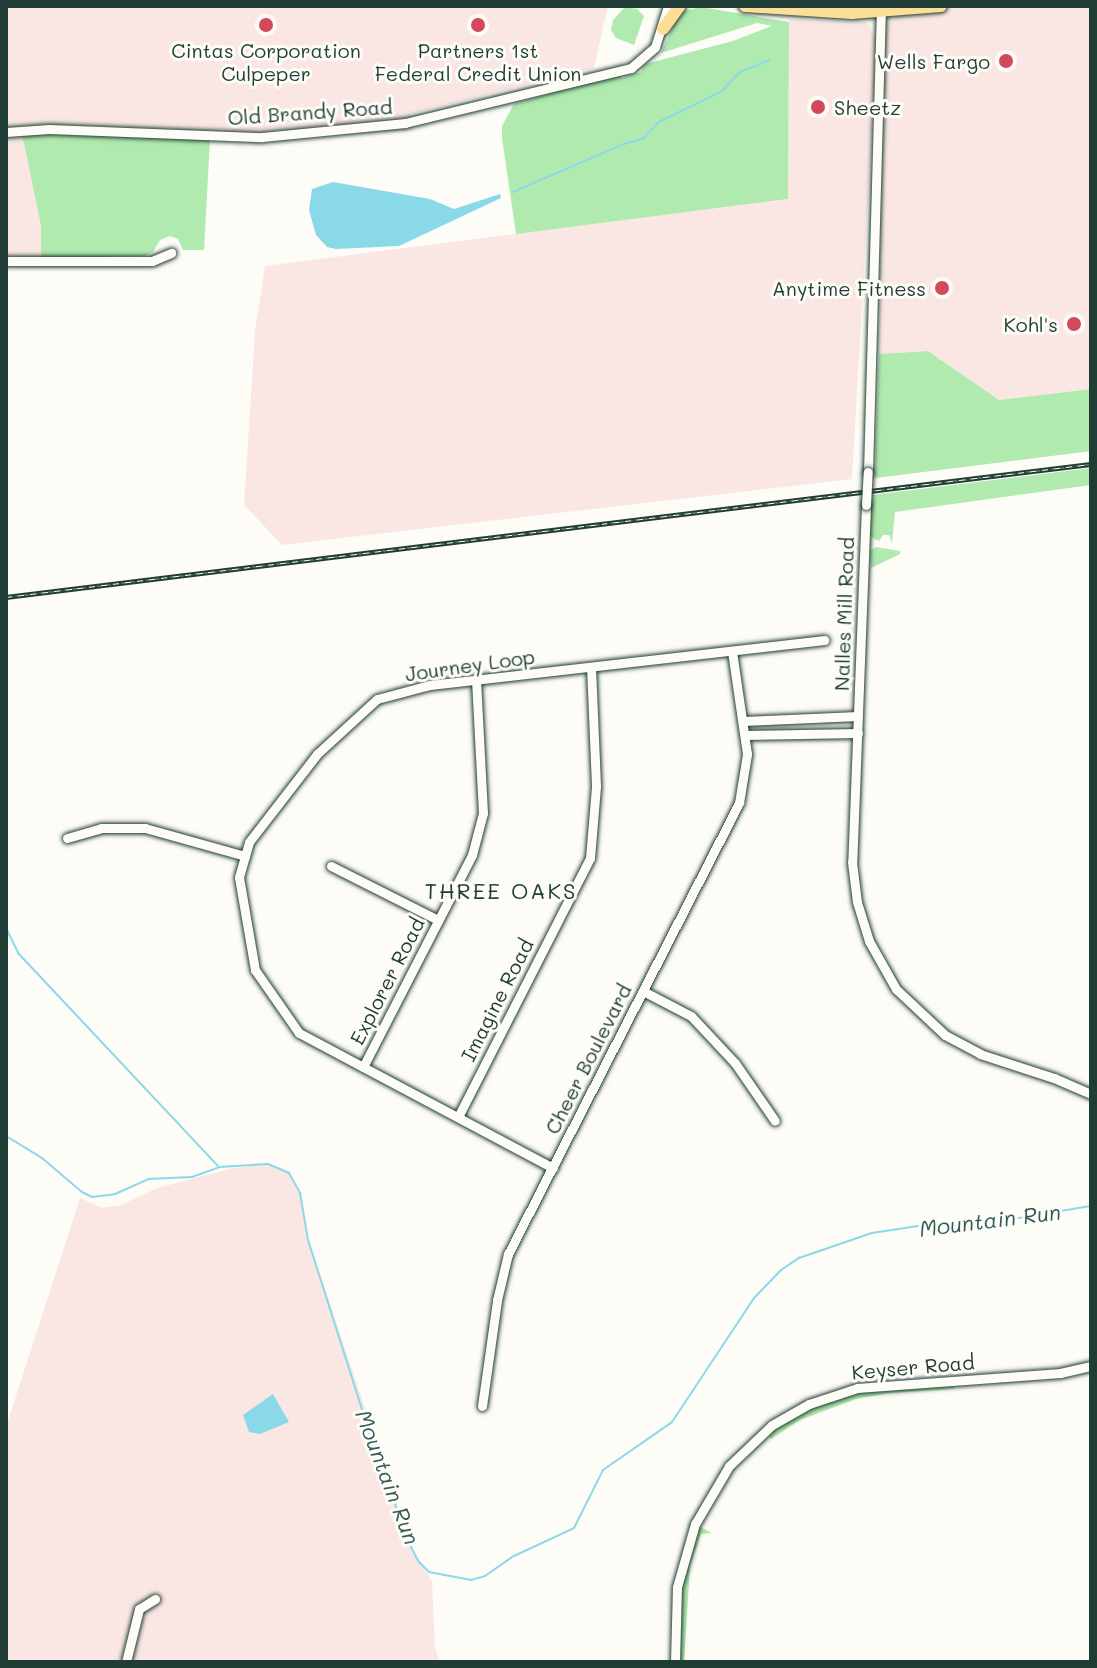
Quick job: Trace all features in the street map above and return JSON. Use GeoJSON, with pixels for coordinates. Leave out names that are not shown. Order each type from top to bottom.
{"type":"FeatureCollection","features":[{"type":"Feature","properties":{"kind":"main road"},"geometry":{"type":"LineString","coordinates":[[663,29],[680,6]]}},
{"type":"Feature","properties":{"kind":"main road"},"geometry":{"type":"LineString","coordinates":[[745,6],[813,12],[941,6]]}},
{"type":"Feature","properties":{"kind":"street","name":"Old Brandy Road"},"geometry":{"type":"LineString","coordinates":[[6,132],[49,129],[247,137],[375,128],[493,103],[631,68],[652,52],[663,29],[668,6]]}},
{"type":"Feature","properties":{"kind":"street","name":"Nalles Mill Road"},"geometry":{"type":"LineString","coordinates":[[882,9],[854,882],[869,941],[887,976],[929,1023],[965,1048],[1091,1094]]}},
{"type":"Feature","properties":{"kind":"street"},"geometry":{"type":"LineString","coordinates":[[6,261],[152,261],[171,253]]}},
{"type":"Feature","properties":{"kind":"street","name":"Journey Loop"},"geometry":{"type":"LineString","coordinates":[[553,1168],[299,1033],[255,970],[239,877],[249,842],[317,754],[377,699],[430,685],[824,640]]}},
{"type":"Feature","properties":{"kind":"street","name":"Cheer Boulevard"},"geometry":{"type":"LineString","coordinates":[[482,1406],[497,1300],[508,1254],[739,803],[745,781],[745,735],[732,651]]}},
{"type":"Feature","properties":{"kind":"street","name":"Imagine Road"},"geometry":{"type":"LineString","coordinates":[[458,1117],[590,858],[596,786],[591,667]]}},
{"type":"Feature","properties":{"kind":"street","name":"Explorer Road"},"geometry":{"type":"LineString","coordinates":[[363,1067],[472,855],[483,813],[476,680]]}},
{"type":"Feature","properties":{"kind":"street"},"geometry":{"type":"LineString","coordinates":[[743,721],[858,716]]}},
{"type":"Feature","properties":{"kind":"street"},"geometry":{"type":"LineString","coordinates":[[745,735],[858,733]]}},
{"type":"Feature","properties":{"kind":"street"},"geometry":{"type":"LineString","coordinates":[[67,838],[101,828],[145,828],[245,856]]}},
{"type":"Feature","properties":{"kind":"street"},"geometry":{"type":"LineString","coordinates":[[331,866],[438,920]]}},
{"type":"Feature","properties":{"kind":"street"},"geometry":{"type":"LineString","coordinates":[[643,991],[691,1016],[735,1063],[775,1121]]}},
{"type":"Feature","properties":{"kind":"street","name":"Keyser Road"},"geometry":{"type":"LineString","coordinates":[[675,1662],[677,1587],[695,1524],[729,1466],[772,1425],[809,1404],[857,1388],[1060,1373],[1091,1366]]}},
{"type":"Feature","properties":{"kind":"street"},"geometry":{"type":"LineString","coordinates":[[126,1662],[139,1609],[155,1599]]}},
{"type":"Feature","properties":{"kind":"shaded area"},"geometry":{"type":"Polygon","coordinates":[[[6,6],[608,6],[594,68],[410,114],[414,131],[24,144],[41,226],[41,258],[6,256],[6,6]]]}},
{"type":"Feature","properties":{"kind":"shaded area"},"geometry":{"type":"Polygon","coordinates":[[[941,6],[1091,6],[1091,389],[999,400],[928,351],[879,354],[882,12],[941,6]]]}},
{"type":"Feature","properties":{"kind":"shaded area"},"geometry":{"type":"Polygon","coordinates":[[[789,19],[867,22],[877,41],[852,479],[282,545],[244,505],[255,331],[265,266],[788,199],[789,19]]]}},
{"type":"Feature","properties":{"kind":"shaded area"},"geometry":{"type":"Polygon","coordinates":[[[268,1164],[289,1173],[300,1193],[305,1229],[412,1548],[432,1582],[435,1648],[440,1662],[6,1662],[6,1427],[80,1198],[102,1208],[121,1205],[157,1188],[234,1168],[268,1164]]]}},
{"type":"Feature","properties":{"kind":"green space"},"geometry":{"type":"Polygon","coordinates":[[[625,7],[637,9],[644,16],[634,45],[616,38],[611,30],[613,20],[625,7]]]}},
{"type":"Feature","properties":{"kind":"green space"},"geometry":{"type":"Polygon","coordinates":[[[701,7],[789,22],[788,199],[516,234],[502,138],[502,126],[514,104],[616,74],[622,78],[641,72],[645,64],[733,41],[772,26],[757,23],[661,53],[680,12],[701,7]]]}},
{"type":"Feature","properties":{"kind":"green space"},"geometry":{"type":"Polygon","coordinates":[[[22,134],[210,140],[204,250],[183,250],[178,239],[170,236],[160,240],[153,252],[145,256],[41,258],[41,226],[22,134]]]}},
{"type":"Feature","properties":{"kind":"green space"},"geometry":{"type":"Polygon","coordinates":[[[928,351],[999,400],[1091,389],[1091,451],[875,478],[879,354],[928,351]]]}},
{"type":"Feature","properties":{"kind":"green space"},"geometry":{"type":"Polygon","coordinates":[[[1091,468],[1091,485],[895,512],[892,543],[889,535],[883,535],[879,541],[869,536],[872,495],[1091,468]]]}},
{"type":"Feature","properties":{"kind":"green space"},"geometry":{"type":"Polygon","coordinates":[[[876,547],[900,551],[900,554],[871,568],[870,551],[876,547]]]}},
{"type":"Feature","properties":{"kind":"green space"},"geometry":{"type":"Polygon","coordinates":[[[953,1384],[954,1389],[890,1393],[856,1399],[800,1420],[771,1439],[767,1433],[810,1406],[855,1391],[953,1384]]]}},
{"type":"Feature","properties":{"kind":"green space"},"geometry":{"type":"Polygon","coordinates":[[[700,1527],[712,1533],[701,1534],[690,1566],[684,1662],[679,1662],[681,1587],[691,1546],[700,1527]]]}},
{"type":"Feature","properties":{"kind":"water"},"geometry":{"type":"Polygon","coordinates":[[[333,182],[430,199],[454,209],[500,194],[501,198],[399,246],[336,249],[327,247],[316,235],[309,210],[312,189],[333,182]]]}},
{"type":"Feature","properties":{"kind":"water"},"geometry":{"type":"Polygon","coordinates":[[[273,1394],[289,1422],[260,1434],[249,1432],[243,1415],[273,1394]]]}},
{"type":"Feature","properties":{"kind":"waterway"},"geometry":{"type":"LineString","coordinates":[[513,192],[624,144],[643,139],[659,122],[722,91],[740,72],[770,60]]}},
{"type":"Feature","properties":{"kind":"waterway"},"geometry":{"type":"LineString","coordinates":[[6,928],[18,953],[218,1166]]}},
{"type":"Feature","properties":{"kind":"waterway","name":"Mountain Run"},"geometry":{"type":"LineString","coordinates":[[6,1136],[42,1158],[92,1197],[115,1194],[148,1179],[192,1177],[219,1167],[268,1164],[289,1173],[300,1193],[308,1240],[371,1437],[409,1543],[418,1561],[429,1572],[471,1580],[485,1576],[514,1556],[574,1528],[603,1470],[672,1422],[754,1298],[781,1270],[799,1258],[872,1233],[931,1224],[990,1223],[1091,1206]]}},
{"type":"Feature","properties":{"kind":"railway"},"geometry":{"type":"LineString","coordinates":[[6,597],[1091,464]]}},
{"type":"Feature","properties":{"kind":"place","name":"Cintas Corporation Culpeper"},"geometry":{"type":"Point","coordinates":[266,25]}},
{"type":"Feature","properties":{"kind":"place","name":"Partners 1st Federal Credit Union"},"geometry":{"type":"Point","coordinates":[478,25]}},
{"type":"Feature","properties":{"kind":"place","name":"Wells Fargo"},"geometry":{"type":"Point","coordinates":[1006,61]}},
{"type":"Feature","properties":{"kind":"place","name":"Sheetz"},"geometry":{"type":"Point","coordinates":[818,107]}},
{"type":"Feature","properties":{"kind":"place","name":"Anytime Fitness"},"geometry":{"type":"Point","coordinates":[942,288]}},
{"type":"Feature","properties":{"kind":"place","name":"Kohl's"},"geometry":{"type":"Point","coordinates":[1074,324]}},
{"type":"Feature","properties":{"kind":"district","name":"THREE OAKS"},"geometry":{"type":"Point","coordinates":[501,891]}}]}
